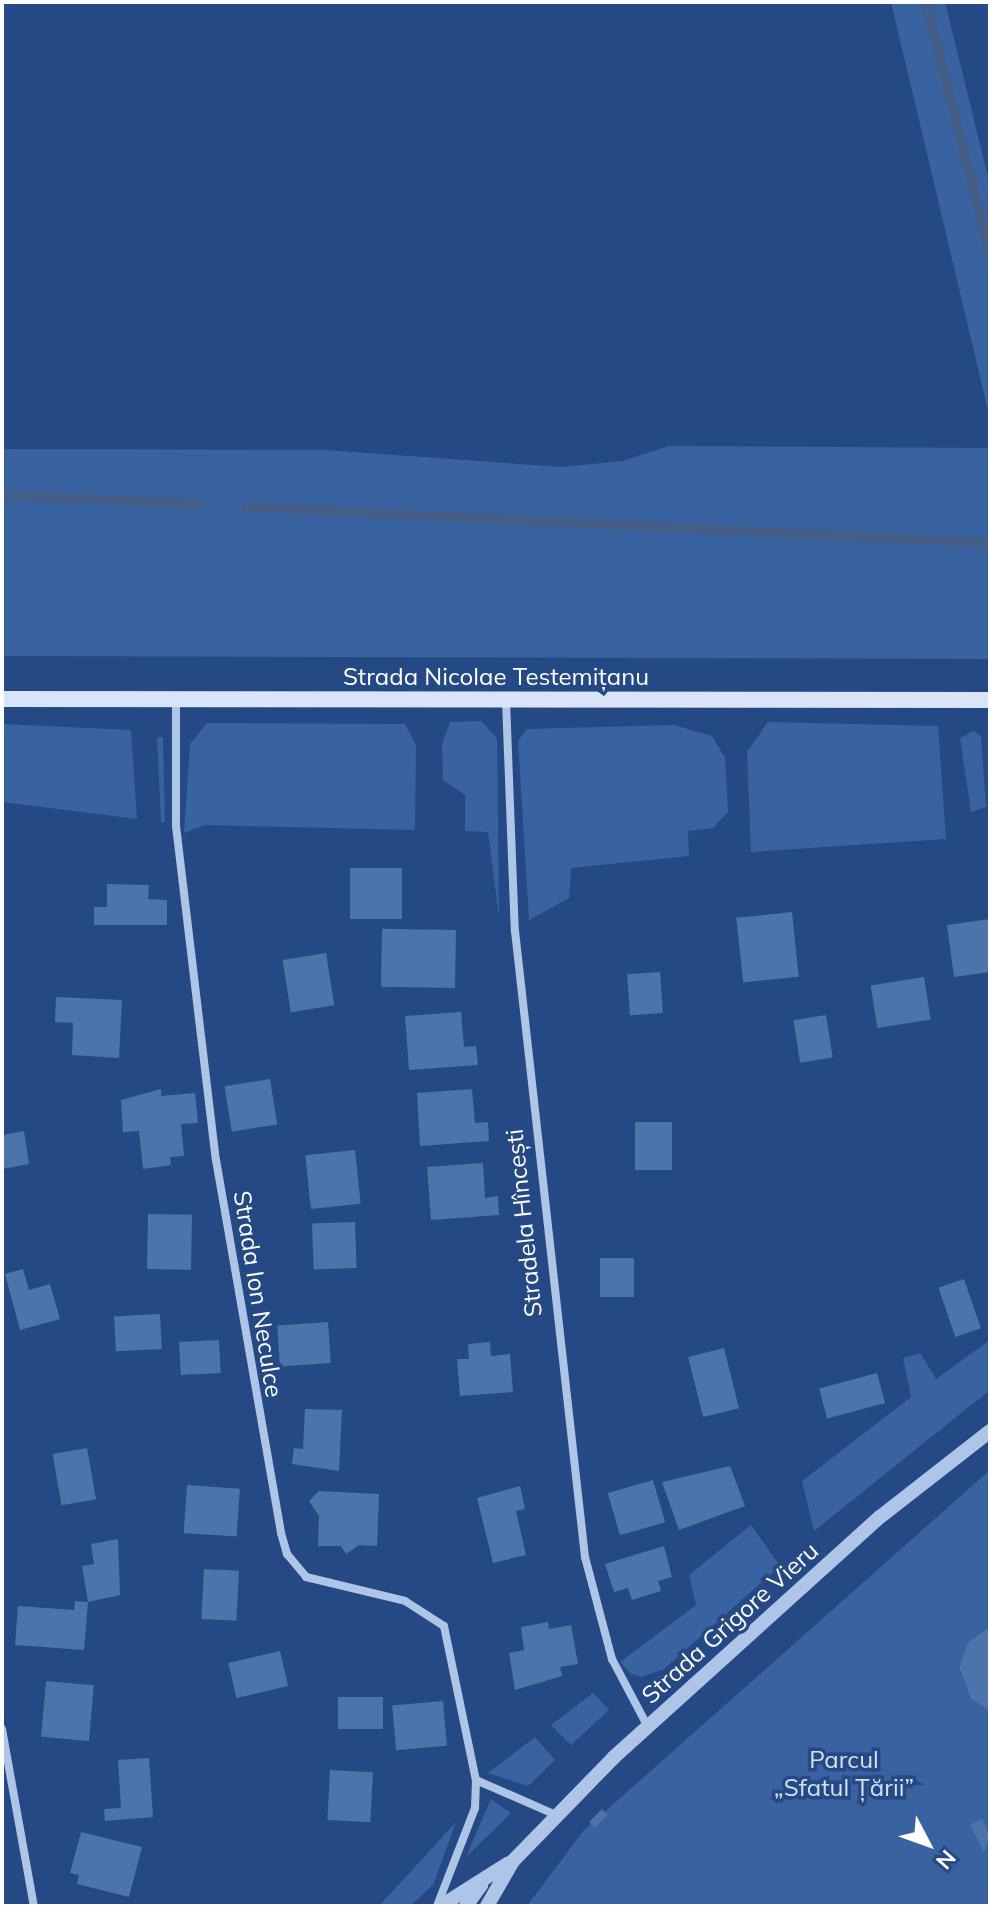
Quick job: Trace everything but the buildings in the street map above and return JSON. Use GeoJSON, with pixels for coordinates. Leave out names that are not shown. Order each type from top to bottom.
{"type":"FeatureCollection","features":[{"type":"Feature","properties":{"kind":"main road","name":"Strada Nicolae Testemițanu"},"geometry":{"type":"LineString","coordinates":[[2,699],[176,702],[990,700]]}},
{"type":"Feature","properties":{"kind":"street","name":"Stradela Hîncești"},"geometry":{"type":"LineString","coordinates":[[506,701],[515,931],[585,1557],[612,1659],[648,1727]]}},
{"type":"Feature","properties":{"kind":"street","name":"Strada Ion Neculce"},"geometry":{"type":"LineString","coordinates":[[176,702],[176,826],[216,1160],[234,1287],[287,1554],[306,1577],[405,1601],[444,1626],[476,1780],[475,1808],[439,1906]]}},
{"type":"Feature","properties":{"kind":"street","name":"Strada Grigore Vieru"},"geometry":{"type":"LineString","coordinates":[[513,1861],[648,1727],[880,1517],[990,1431]]}},
{"type":"Feature","properties":{"kind":"street"},"geometry":{"type":"LineString","coordinates":[[2,1729],[34,1906]]}},
{"type":"Feature","properties":{"kind":"street"},"geometry":{"type":"LineString","coordinates":[[476,1780],[556,1815]]}},
{"type":"Feature","properties":{"kind":"street"},"geometry":{"type":"LineString","coordinates":[[439,1906],[513,1861]]}},
{"type":"Feature","properties":{"kind":"street"},"geometry":{"type":"LineString","coordinates":[[487,1906],[513,1861]]}},
{"type":"Feature","properties":{"kind":"street"},"geometry":{"type":"LineString","coordinates":[[497,1906],[513,1861]]}},
{"type":"Feature","properties":{"kind":"street"},"geometry":{"type":"LineString","coordinates":[[466,1906],[486,1878]]}},
{"type":"Feature","properties":{"kind":"green space"},"geometry":{"type":"Polygon","coordinates":[[[891,2],[945,2],[990,185],[990,419],[891,2]]]}},
{"type":"Feature","properties":{"kind":"green space"},"geometry":{"type":"Polygon","coordinates":[[[669,446],[990,448],[990,659],[2,656],[2,449],[325,450],[562,467],[622,461],[669,446]]]}},
{"type":"Feature","properties":{"kind":"green space"},"geometry":{"type":"Polygon","coordinates":[[[481,721],[497,738],[499,917],[488,832],[465,831],[465,795],[443,780],[442,744],[450,722],[481,721]]]}},
{"type":"Feature","properties":{"kind":"green space"},"geometry":{"type":"Polygon","coordinates":[[[768,722],[938,726],[946,839],[751,852],[747,752],[768,722]]]}},
{"type":"Feature","properties":{"kind":"green space"},"geometry":{"type":"Polygon","coordinates":[[[207,723],[405,724],[416,745],[415,830],[205,825],[184,833],[190,744],[207,723]]]}},
{"type":"Feature","properties":{"kind":"green space"},"geometry":{"type":"Polygon","coordinates":[[[2,724],[131,730],[137,819],[2,802],[2,724]]]}},
{"type":"Feature","properties":{"kind":"green space"},"geometry":{"type":"Polygon","coordinates":[[[674,725],[712,736],[725,758],[728,812],[713,828],[688,831],[689,856],[571,868],[569,898],[529,920],[518,741],[527,729],[674,725]]]}},
{"type":"Feature","properties":{"kind":"green space"},"geometry":{"type":"Polygon","coordinates":[[[974,731],[981,736],[986,807],[971,812],[960,738],[974,731]]]}},
{"type":"Feature","properties":{"kind":"green space"},"geometry":{"type":"Polygon","coordinates":[[[157,737],[163,737],[165,822],[161,822],[157,737]]]}},
{"type":"Feature","properties":{"kind":"green space"},"geometry":{"type":"Polygon","coordinates":[[[990,1340],[990,1390],[814,1531],[802,1481],[911,1397],[903,1358],[920,1353],[936,1379],[990,1340]]]}},
{"type":"Feature","properties":{"kind":"green space","name":"Parcul „Sfatul Țării”"},"geometry":{"type":"Polygon","coordinates":[[[990,1470],[990,1628],[968,1642],[959,1668],[971,1699],[990,1711],[990,1906],[527,1906],[583,1831],[990,1470]]]}},
{"type":"Feature","properties":{"kind":"green space"},"geometry":{"type":"Polygon","coordinates":[[[751,1525],[780,1566],[664,1669],[641,1677],[630,1673],[620,1662],[696,1605],[689,1575],[751,1525]]]}},
{"type":"Feature","properties":{"kind":"green space"},"geometry":{"type":"Polygon","coordinates":[[[593,1693],[609,1710],[571,1745],[551,1725],[593,1693]]]}},
{"type":"Feature","properties":{"kind":"green space"},"geometry":{"type":"Polygon","coordinates":[[[535,1737],[555,1760],[528,1786],[488,1773],[535,1737]]]}},
{"type":"Feature","properties":{"kind":"green space"},"geometry":{"type":"Polygon","coordinates":[[[491,1799],[511,1813],[466,1857],[491,1799]]]}},
{"type":"Feature","properties":{"kind":"green space"},"geometry":{"type":"Polygon","coordinates":[[[456,1822],[433,1885],[410,1906],[379,1906],[456,1822]]]}},
{"type":"Feature","properties":{"kind":"waterway"},"geometry":{"type":"LineString","coordinates":[[926,2],[990,255]]}},
{"type":"Feature","properties":{"kind":"waterway"},"geometry":{"type":"LineString","coordinates":[[2,495],[198,504]]}},
{"type":"Feature","properties":{"kind":"waterway"},"geometry":{"type":"LineString","coordinates":[[247,507],[990,543]]}}]}
